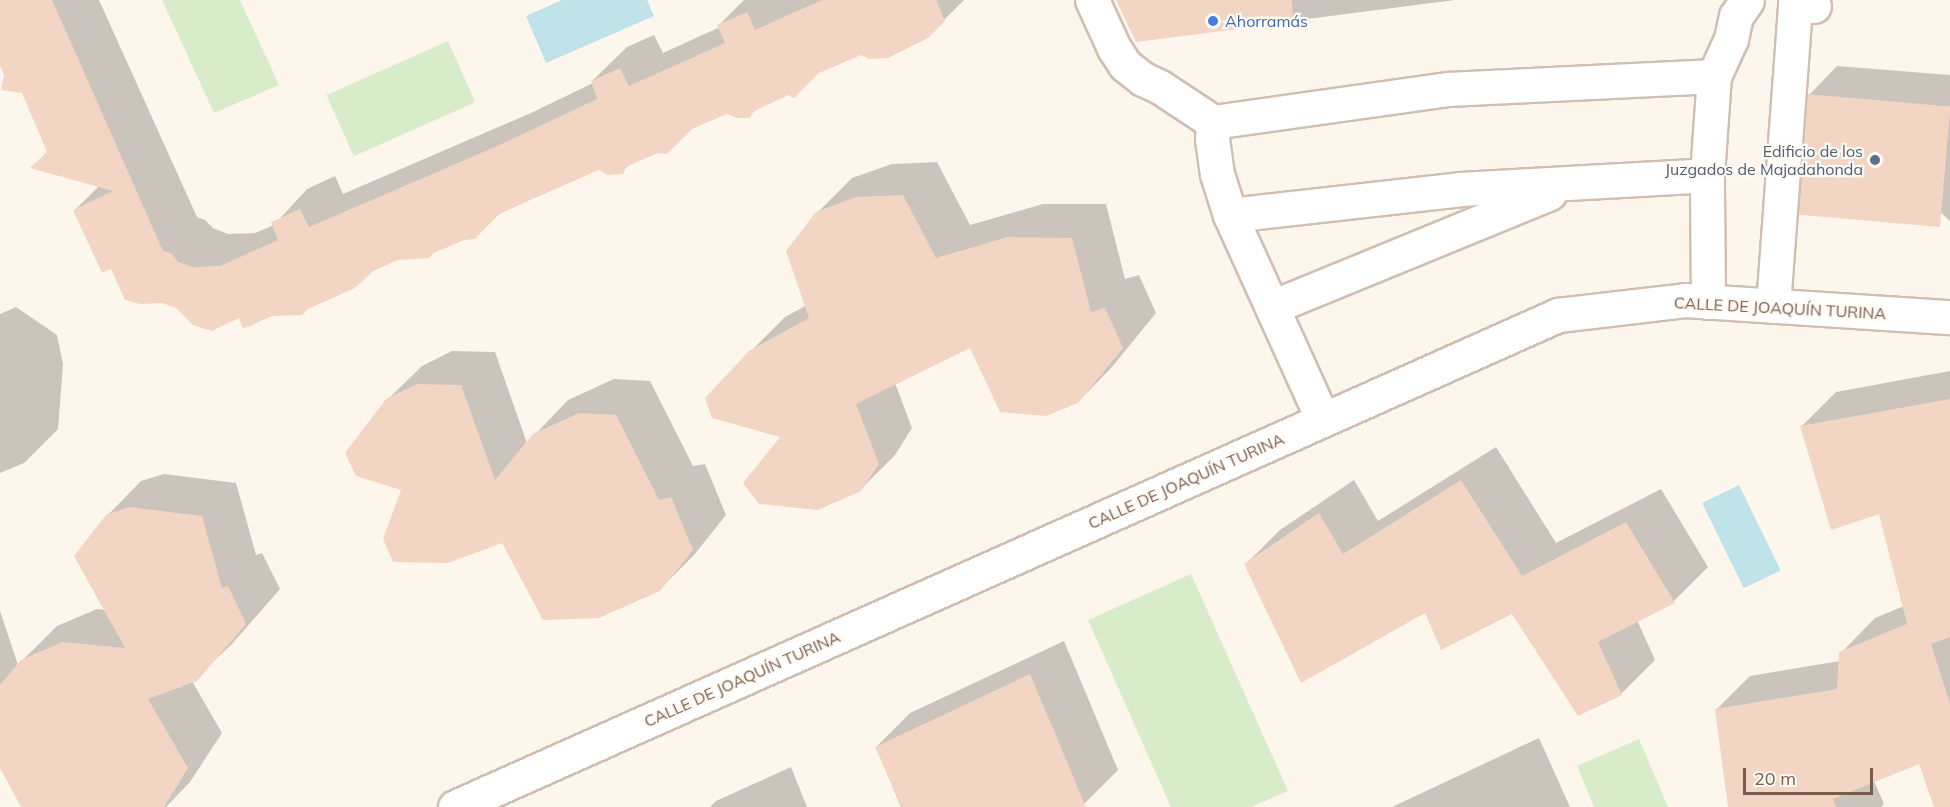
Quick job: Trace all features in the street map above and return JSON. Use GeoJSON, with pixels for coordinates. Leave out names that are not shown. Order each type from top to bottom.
{"type":"FeatureCollection","features":[{"type":"Feature","properties":{"kind":"street"},"geometry":{"type":"LineString","coordinates":[[1092,0],[1114,48],[1125,65],[1143,79],[1160,87],[1213,122],[1449,89],[1714,76]]}},
{"type":"Feature","properties":{"kind":"street"},"geometry":{"type":"LineString","coordinates":[[1708,302],[1707,175],[1714,76],[1731,39],[1736,16],[1747,0]]}},
{"type":"Feature","properties":{"kind":"street"},"geometry":{"type":"LineString","coordinates":[[1773,306],[1800,58],[1795,4],[1814,6]]}},
{"type":"Feature","properties":{"kind":"street"},"geometry":{"type":"LineString","coordinates":[[1213,122],[1212,139],[1217,174],[1230,215],[1323,420]]}},
{"type":"Feature","properties":{"kind":"street"},"geometry":{"type":"LineString","coordinates":[[1230,215],[1460,189],[1707,175]]}},
{"type":"Feature","properties":{"kind":"street"},"geometry":{"type":"LineString","coordinates":[[1272,307],[1576,182]]}},
{"type":"Feature","properties":{"kind":"street","name":"CALLE DE JOAQUÍN TURINA"},"geometry":{"type":"LineString","coordinates":[[455,807],[1558,315],[1685,300],[1950,317]]}},
{"type":"Feature","properties":{"kind":"green space"},"geometry":{"type":"Polygon","coordinates":[[[162,0],[240,0],[279,85],[214,113],[162,0]]]}},
{"type":"Feature","properties":{"kind":"green space"},"geometry":{"type":"Polygon","coordinates":[[[448,41],[475,102],[354,156],[326,95],[448,41]]]}},
{"type":"Feature","properties":{"kind":"green space"},"geometry":{"type":"Polygon","coordinates":[[[1191,574],[1288,791],[1251,807],[1171,807],[1088,620],[1191,574]]]}},
{"type":"Feature","properties":{"kind":"green space"},"geometry":{"type":"Polygon","coordinates":[[[1639,739],[1668,807],[1594,807],[1577,766],[1639,739]]]}},
{"type":"Feature","properties":{"kind":"water"},"geometry":{"type":"Polygon","coordinates":[[[562,0],[647,0],[654,16],[546,63],[526,16],[562,0]]]}},
{"type":"Feature","properties":{"kind":"water"},"geometry":{"type":"Polygon","coordinates":[[[1739,485],[1781,570],[1744,588],[1702,503],[1739,485]]]}},
{"type":"Feature","properties":{"kind":"building"},"geometry":{"type":"Polygon","coordinates":[[[0,0],[52,0],[163,251],[171,253],[178,262],[193,267],[220,266],[278,240],[271,222],[300,209],[309,227],[495,147],[597,99],[591,81],[620,68],[629,86],[725,43],[717,25],[747,12],[755,30],[822,0],[936,0],[945,21],[928,38],[888,58],[869,59],[861,55],[819,73],[794,98],[789,95],[754,111],[750,118],[736,118],[727,114],[692,129],[667,154],[658,153],[626,167],[623,174],[608,175],[599,170],[521,204],[496,216],[475,239],[464,240],[434,253],[429,258],[398,260],[373,271],[355,288],[308,309],[302,315],[272,316],[243,329],[239,318],[212,331],[193,325],[176,308],[162,303],[140,304],[125,300],[111,269],[102,273],[73,210],[113,191],[30,168],[47,152],[22,93],[1,90],[4,75],[0,65],[0,0]]]}},
{"type":"Feature","properties":{"kind":"building","name":"Ahorramás"},"geometry":{"type":"Polygon","coordinates":[[[1116,0],[1292,0],[1293,22],[1136,42],[1116,0]]]}},
{"type":"Feature","properties":{"kind":"building","name":"Edificio de los Juzgados de Majadahonda"},"geometry":{"type":"Polygon","coordinates":[[[1807,94],[1950,107],[1940,227],[1796,215],[1807,94]]]}},
{"type":"Feature","properties":{"kind":"building"},"geometry":{"type":"Polygon","coordinates":[[[903,195],[936,258],[1008,237],[1072,238],[1091,312],[1105,308],[1123,348],[1078,403],[1046,416],[1000,412],[970,348],[856,404],[879,464],[861,491],[818,510],[759,504],[743,483],[780,437],[712,418],[705,398],[749,351],[809,318],[786,251],[816,212],[856,197],[903,195]]]}},
{"type":"Feature","properties":{"kind":"building"},"geometry":{"type":"Polygon","coordinates":[[[417,384],[461,385],[495,480],[533,434],[579,413],[616,415],[659,500],[671,497],[693,550],[660,591],[599,618],[543,620],[502,543],[448,563],[393,562],[383,539],[401,490],[356,476],[345,453],[386,399],[417,384]]]}},
{"type":"Feature","properties":{"kind":"building"},"geometry":{"type":"Polygon","coordinates":[[[1950,399],[1950,637],[1931,644],[1950,704],[1950,807],[1934,807],[1919,764],[1833,799],[1836,807],[1728,807],[1715,709],[1837,689],[1839,652],[1907,624],[1879,514],[1831,530],[1800,426],[1950,399]]]}},
{"type":"Feature","properties":{"kind":"building"},"geometry":{"type":"Polygon","coordinates":[[[1461,480],[1522,576],[1626,522],[1675,603],[1598,642],[1622,695],[1578,716],[1512,614],[1441,650],[1425,613],[1301,683],[1244,564],[1319,513],[1343,554],[1461,480]]]}},
{"type":"Feature","properties":{"kind":"building"},"geometry":{"type":"Polygon","coordinates":[[[129,507],[202,516],[222,588],[228,586],[246,624],[197,681],[148,699],[188,768],[164,807],[21,807],[0,768],[0,685],[21,660],[62,642],[125,648],[74,556],[106,515],[129,507]]]}},
{"type":"Feature","properties":{"kind":"building"},"geometry":{"type":"Polygon","coordinates":[[[1030,674],[1086,807],[902,807],[875,747],[1030,674]]]}},
{"type":"Feature","properties":{"kind":"place","name":"Ahorramás"},"geometry":{"type":"Point","coordinates":[1213,21]}},
{"type":"Feature","properties":{"kind":"place","name":"Edificio de los Juzgados de Majadahonda"},"geometry":{"type":"Point","coordinates":[1875,160]}}]}
